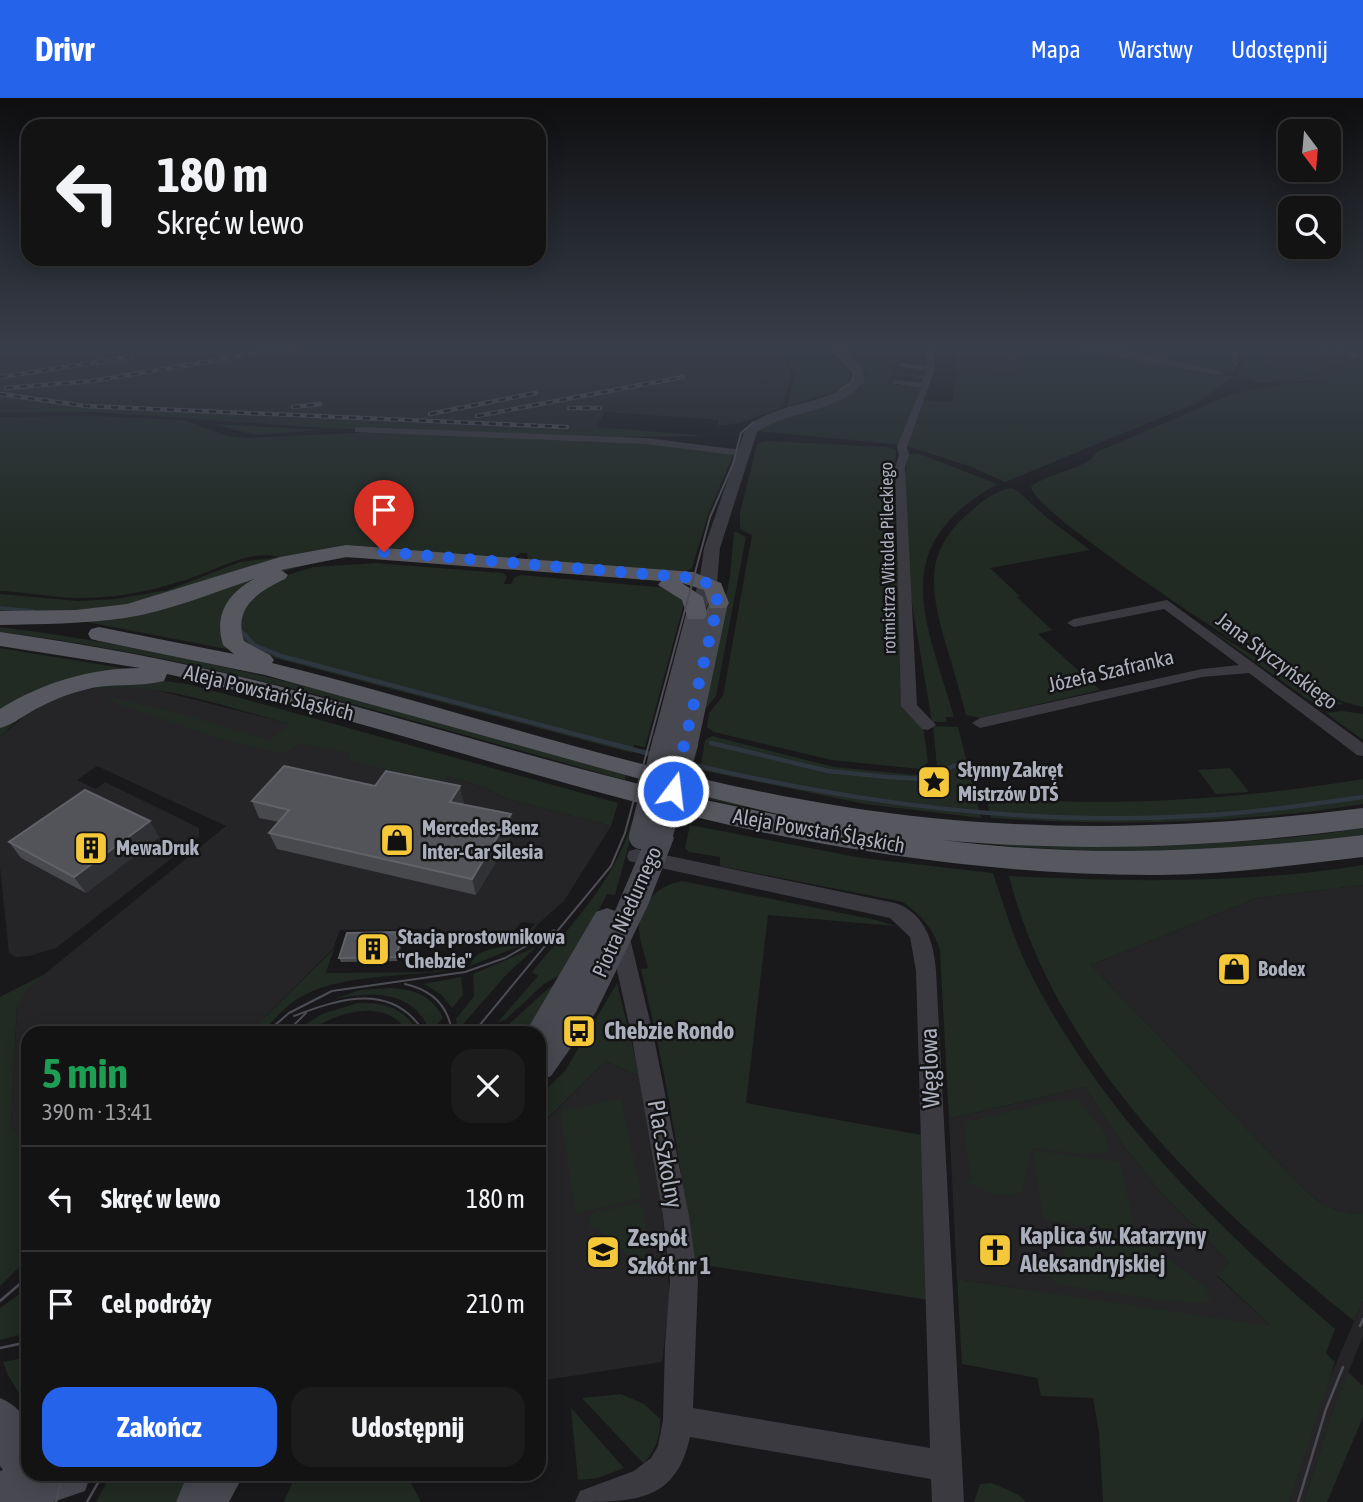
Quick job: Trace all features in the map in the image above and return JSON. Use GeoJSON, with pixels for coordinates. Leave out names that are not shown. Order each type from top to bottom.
{"type":"FeatureCollection","features":[{"type":"Feature","properties":{"kind":"main road"},"geometry":{"type":"LineString","coordinates":[[0,620],[76,617],[127,611],[287,561],[346,551],[384,552],[670,580],[692,597],[696,614]]}},
{"type":"Feature","properties":{"kind":"main road"},"geometry":{"type":"LineString","coordinates":[[334,687],[250,655],[234,645],[228,625],[237,603],[274,577],[316,564],[348,560],[382,560],[670,580],[715,579]]}},
{"type":"Feature","properties":{"kind":"main road","name":"Piotra Niedurnego"},"geometry":{"type":"LineString","coordinates":[[546,1056],[585,1002],[619,934],[648,848],[715,579]]}},
{"type":"Feature","properties":{"kind":"main road","name":"Piotra Niedurnego"},"geometry":{"type":"LineString","coordinates":[[676,742],[696,614]]}},
{"type":"Feature","properties":{"kind":"main road","name":"Aleja Powstań Śląskich"},"geometry":{"type":"LineString","coordinates":[[0,620],[142,641],[334,687],[611,763],[771,803],[907,825],[1026,836],[1140,839],[1280,831],[1363,818]]}},
{"type":"Feature","properties":{"kind":"main road","name":"Aleja Powstań Śląskich"},"geometry":{"type":"LineString","coordinates":[[0,639],[126,658],[225,681],[574,776],[750,820],[936,852],[1054,862],[1145,864],[1242,860],[1363,846]]}},
{"type":"Feature","properties":{"kind":"main road"},"geometry":{"type":"LineString","coordinates":[[0,720],[37,698],[101,678],[141,675],[225,681]]}},
{"type":"Feature","properties":{"kind":"main road","name":"Piotra Niedurnego"},"geometry":{"type":"LineString","coordinates":[[546,1029],[648,848]]}},
{"type":"Feature","properties":{"kind":"main road"},"geometry":{"type":"LineString","coordinates":[[0,1421],[21,1458]]}},
{"type":"Feature","properties":{"kind":"main road"},"geometry":{"type":"LineString","coordinates":[[200,1502],[216,1481]]}},
{"type":"Feature","properties":{"kind":"street","name":"Piotra Niedurnego"},"geometry":{"type":"LineString","coordinates":[[696,614],[715,579],[730,532],[729,497],[749,433],[754,427],[799,411]]}},
{"type":"Feature","properties":{"kind":"street","name":"rotmistrza Witolda Pileckiego"},"geometry":{"type":"LineString","coordinates":[[916,411],[902,447],[904,455],[900,468],[909,706],[928,725]]}},
{"type":"Feature","properties":{"kind":"street"},"geometry":{"type":"LineString","coordinates":[[359,430],[646,441],[742,453]]}},
{"type":"Feature","properties":{"kind":"street","name":"Jana Styczyńskiego"},"geometry":{"type":"LineString","coordinates":[[1074,622],[1167,604],[1363,751]]}},
{"type":"Feature","properties":{"kind":"street","name":"Józefa Szafranka"},"geometry":{"type":"LineString","coordinates":[[980,723],[1190,675],[1252,668]]}},
{"type":"Feature","properties":{"kind":"street","name":"Węglowa"},"geometry":{"type":"LineString","coordinates":[[648,848],[895,911],[919,931],[927,985],[948,1502]]}},
{"type":"Feature","properties":{"kind":"street","name":"Plac Szkolny"},"geometry":{"type":"LineString","coordinates":[[591,1502],[643,1484],[662,1469],[672,1450],[678,1420],[678,1345],[684,1281],[676,1216],[643,1038],[619,934]]}},
{"type":"Feature","properties":{"kind":"street"},"geometry":{"type":"LineString","coordinates":[[678,1420],[947,1466]]}},
{"type":"Feature","properties":{"kind":"shaded area"},"geometry":{"type":"Polygon","coordinates":[[[0,411],[156,411],[354,420],[354,423],[593,431],[596,427],[708,436],[612,437],[323,428],[97,412],[0,413],[0,411]]]}},
{"type":"Feature","properties":{"kind":"shaded area"},"geometry":{"type":"Polygon","coordinates":[[[156,411],[773,411],[739,423],[718,426],[719,420],[605,412],[594,431],[354,423],[354,420],[156,411]]]}},
{"type":"Feature","properties":{"kind":"shaded area"},"geometry":{"type":"Polygon","coordinates":[[[803,411],[913,411],[901,445],[758,431],[761,427],[803,411]]]}},
{"type":"Feature","properties":{"kind":"shaded area"},"geometry":{"type":"Polygon","coordinates":[[[920,411],[1178,411],[1005,482],[969,466],[906,446],[920,411]]]}},
{"type":"Feature","properties":{"kind":"shaded area"},"geometry":{"type":"Polygon","coordinates":[[[1194,411],[1363,411],[1363,707],[1319,691],[1238,644],[1106,554],[1041,502],[1031,487],[1085,463],[1097,452],[1194,411]]]}},
{"type":"Feature","properties":{"kind":"shaded area"},"geometry":{"type":"Polygon","coordinates":[[[95,416],[185,420],[224,435],[243,438],[376,432],[639,442],[732,454],[732,458],[709,512],[692,568],[684,573],[528,560],[527,553],[520,553],[513,559],[353,548],[162,601],[52,615],[0,611],[0,594],[78,601],[116,599],[168,590],[240,562],[279,557],[250,557],[171,584],[107,597],[75,598],[0,591],[0,417],[95,416]]]}},
{"type":"Feature","properties":{"kind":"shaded area"},"geometry":{"type":"Polygon","coordinates":[[[213,424],[322,430],[255,435],[213,424]]]}},
{"type":"Feature","properties":{"kind":"shaded area"},"geometry":{"type":"Polygon","coordinates":[[[766,441],[887,447],[896,450],[893,500],[906,706],[923,725],[928,762],[920,769],[831,760],[714,732],[707,727],[709,713],[723,696],[752,535],[740,529],[740,513],[757,444],[766,441]]]}},
{"type":"Feature","properties":{"kind":"shaded area"},"geometry":{"type":"Polygon","coordinates":[[[909,454],[920,454],[997,484],[962,508],[939,533],[927,559],[923,587],[926,616],[954,717],[946,717],[947,722],[932,722],[907,574],[905,481],[909,454]]]}},
{"type":"Feature","properties":{"kind":"shaded area"},"geometry":{"type":"Polygon","coordinates":[[[1011,488],[1090,550],[990,568],[1052,630],[1038,634],[1100,690],[980,718],[966,715],[941,628],[934,592],[934,575],[943,543],[954,527],[984,500],[1011,488]]]}},
{"type":"Feature","properties":{"kind":"shaded area"},"geometry":{"type":"Polygon","coordinates":[[[734,531],[746,537],[716,696],[703,712],[730,576],[734,531]]]}},
{"type":"Feature","properties":{"kind":"shaded area"},"geometry":{"type":"Polygon","coordinates":[[[318,556],[369,557],[310,564],[253,585],[231,650],[82,621],[318,556]]]}},
{"type":"Feature","properties":{"kind":"shaded area"},"geometry":{"type":"Polygon","coordinates":[[[375,563],[503,573],[507,576],[504,584],[511,584],[515,577],[521,575],[668,588],[686,596],[645,747],[634,745],[632,753],[275,658],[246,645],[235,629],[243,603],[276,579],[313,567],[375,563]]]}},
{"type":"Feature","properties":{"kind":"shaded area"},"geometry":{"type":"Polygon","coordinates":[[[0,627],[159,653],[316,689],[626,774],[625,780],[315,694],[159,658],[0,632],[0,627]]]}},
{"type":"Feature","properties":{"kind":"shaded area"},"geometry":{"type":"Polygon","coordinates":[[[1206,627],[1296,682],[1344,704],[1317,706],[1206,627]]]}},
{"type":"Feature","properties":{"kind":"shaded area"},"geometry":{"type":"Polygon","coordinates":[[[0,648],[128,669],[0,714],[0,648]]]}},
{"type":"Feature","properties":{"kind":"shaded area"},"geometry":{"type":"Polygon","coordinates":[[[144,678],[187,684],[618,803],[611,826],[507,799],[488,789],[448,776],[444,781],[347,761],[350,753],[298,743],[291,750],[281,753],[227,741],[104,699],[112,698],[171,711],[270,740],[285,727],[288,729],[287,723],[156,690],[123,687],[90,689],[58,697],[28,712],[0,737],[0,724],[65,690],[144,678]]]}},
{"type":"Feature","properties":{"kind":"shaded area"},"geometry":{"type":"Polygon","coordinates":[[[114,685],[148,688],[287,723],[488,789],[507,799],[611,826],[564,901],[538,924],[522,922],[511,934],[467,946],[438,947],[441,929],[340,930],[333,949],[256,1026],[21,1026],[21,1137],[11,1126],[17,1007],[20,998],[30,986],[226,826],[97,766],[77,780],[96,789],[105,782],[199,828],[199,837],[56,948],[29,956],[15,957],[9,953],[0,867],[0,737],[31,710],[76,691],[114,685]]]}},
{"type":"Feature","properties":{"kind":"shaded area"},"geometry":{"type":"Polygon","coordinates":[[[1342,711],[1363,714],[1363,740],[1326,713],[1342,711]]]}},
{"type":"Feature","properties":{"kind":"shaded area"},"geometry":{"type":"Polygon","coordinates":[[[933,726],[958,727],[981,818],[865,804],[700,770],[705,740],[712,736],[834,767],[916,775],[937,767],[933,726]]]}},
{"type":"Feature","properties":{"kind":"shaded area"},"geometry":{"type":"Polygon","coordinates":[[[1230,768],[1249,792],[1216,794],[1198,770],[1230,768]]]}},
{"type":"Feature","properties":{"kind":"shaded area"},"geometry":{"type":"Polygon","coordinates":[[[1363,779],[1363,804],[1270,816],[1177,822],[991,818],[986,798],[1082,802],[1175,800],[1268,792],[1363,779]]]}},
{"type":"Feature","properties":{"kind":"shaded area"},"geometry":{"type":"Polygon","coordinates":[[[696,792],[1077,845],[1220,843],[1363,828],[1363,835],[1278,845],[1194,850],[1110,851],[1027,847],[944,840],[861,828],[695,796],[696,792]]]}},
{"type":"Feature","properties":{"kind":"shaded area"},"geometry":{"type":"Polygon","coordinates":[[[632,821],[635,822],[615,895],[607,894],[568,971],[544,984],[505,1020],[498,1022],[538,976],[532,972],[603,883],[625,843],[632,821]]]}},
{"type":"Feature","properties":{"kind":"shaded area"},"geometry":{"type":"Polygon","coordinates":[[[690,825],[862,858],[993,873],[1028,968],[1056,1020],[1125,1118],[1204,1207],[1247,1250],[1335,1329],[1326,1353],[1335,1362],[1289,1502],[1103,1502],[1099,1432],[1093,1398],[1041,1396],[1037,1378],[962,1364],[957,1279],[1271,1326],[1217,1275],[1229,1262],[1160,1192],[1123,1145],[1085,1087],[949,1119],[940,951],[930,929],[916,912],[903,902],[720,866],[720,857],[689,852],[685,848],[690,825]]]}},
{"type":"Feature","properties":{"kind":"shaded area"},"geometry":{"type":"Polygon","coordinates":[[[1363,865],[1363,885],[1257,898],[1091,965],[1308,1193],[1341,1212],[1363,1213],[1363,1301],[1354,1321],[1246,1229],[1194,1178],[1145,1124],[1101,1068],[1062,1007],[1031,943],[1009,876],[1186,880],[1275,876],[1363,865]]]}},
{"type":"Feature","properties":{"kind":"shaded area"},"geometry":{"type":"Polygon","coordinates":[[[682,881],[895,926],[768,915],[746,1103],[921,1135],[929,1300],[691,1263],[678,1152],[641,969],[648,968],[639,930],[644,908],[653,895],[666,886],[682,881]]]}},
{"type":"Feature","properties":{"kind":"shaded area"},"geometry":{"type":"Polygon","coordinates":[[[1363,885],[1363,1213],[1357,1214],[1343,1213],[1308,1193],[1091,965],[1257,898],[1363,885]]]}},
{"type":"Feature","properties":{"kind":"shaded area"},"geometry":{"type":"Polygon","coordinates":[[[538,924],[522,945],[470,966],[472,960],[482,952],[513,943],[538,924]]]}},
{"type":"Feature","properties":{"kind":"shaded area"},"geometry":{"type":"Polygon","coordinates":[[[536,947],[506,975],[461,1026],[457,1026],[456,1019],[474,996],[473,974],[536,947]]]}},
{"type":"Feature","properties":{"kind":"shaded area"},"geometry":{"type":"Polygon","coordinates":[[[334,949],[326,973],[433,972],[436,957],[452,956],[458,969],[329,985],[293,1002],[268,1026],[256,1026],[334,949]]]}},
{"type":"Feature","properties":{"kind":"shaded area"},"geometry":{"type":"Polygon","coordinates":[[[45,974],[27,990],[17,1007],[11,1126],[21,1137],[21,1265],[0,1286],[0,997],[45,974]]]}},
{"type":"Feature","properties":{"kind":"shaded area"},"geometry":{"type":"Polygon","coordinates":[[[461,977],[463,995],[452,1008],[442,995],[424,984],[461,977]]]}},
{"type":"Feature","properties":{"kind":"shaded area"},"geometry":{"type":"Polygon","coordinates":[[[564,979],[533,1026],[503,1026],[508,1025],[550,987],[564,979]]]}},
{"type":"Feature","properties":{"kind":"shaded area"},"geometry":{"type":"Polygon","coordinates":[[[617,983],[640,1076],[605,1061],[546,1120],[546,1089],[565,1071],[617,983]]]}},
{"type":"Feature","properties":{"kind":"shaded area"},"geometry":{"type":"Polygon","coordinates":[[[391,988],[422,995],[434,1004],[443,1018],[436,1026],[427,1026],[414,1008],[391,997],[363,995],[334,999],[360,990],[391,988]]]}},
{"type":"Feature","properties":{"kind":"shaded area"},"geometry":{"type":"Polygon","coordinates":[[[358,1003],[385,1005],[407,1017],[413,1026],[402,1026],[383,1013],[362,1011],[341,1015],[317,1026],[303,1026],[322,1014],[358,1003]]]}},
{"type":"Feature","properties":{"kind":"shaded area","name":"Zespół Szkół nr 1"},"geometry":{"type":"Polygon","coordinates":[[[605,1061],[640,1076],[662,1207],[670,1297],[662,1362],[546,1380],[546,1121],[605,1061]]]}},
{"type":"Feature","properties":{"kind":"shaded area"},"geometry":{"type":"Polygon","coordinates":[[[1085,1087],[1123,1145],[1160,1192],[1229,1262],[1217,1276],[1272,1327],[957,1279],[949,1119],[1085,1087]]]}},
{"type":"Feature","properties":{"kind":"shaded area"},"geometry":{"type":"Polygon","coordinates":[[[621,1098],[642,1197],[576,1214],[560,1111],[621,1098]]]}},
{"type":"Feature","properties":{"kind":"shaded area"},"geometry":{"type":"Polygon","coordinates":[[[1078,1100],[1106,1134],[1109,1153],[1084,1154],[1032,1148],[1022,1192],[1015,1194],[993,1193],[965,1181],[972,1179],[965,1144],[965,1122],[1052,1101],[1078,1100]]]}},
{"type":"Feature","properties":{"kind":"shaded area"},"geometry":{"type":"Polygon","coordinates":[[[1033,1150],[1120,1162],[1136,1233],[1043,1220],[1033,1150]]]}},
{"type":"Feature","properties":{"kind":"shaded area"},"geometry":{"type":"Polygon","coordinates":[[[637,1203],[644,1208],[647,1252],[640,1260],[633,1259],[599,1230],[590,1227],[588,1220],[592,1213],[637,1203]]]}},
{"type":"Feature","properties":{"kind":"shaded area"},"geometry":{"type":"Polygon","coordinates":[[[1060,1228],[1143,1239],[1204,1286],[1210,1294],[1209,1303],[1163,1301],[1057,1284],[1045,1270],[1046,1261],[1064,1255],[1060,1228]]]}},
{"type":"Feature","properties":{"kind":"shaded area"},"geometry":{"type":"Polygon","coordinates":[[[21,1293],[21,1335],[0,1340],[0,1308],[21,1293]]]}},
{"type":"Feature","properties":{"kind":"shaded area"},"geometry":{"type":"Polygon","coordinates":[[[1363,1301],[1363,1336],[1332,1413],[1304,1502],[1289,1502],[1319,1403],[1363,1301]]]}},
{"type":"Feature","properties":{"kind":"shaded area"},"geometry":{"type":"Polygon","coordinates":[[[21,1358],[21,1396],[8,1375],[3,1362],[21,1358]]]}},
{"type":"Feature","properties":{"kind":"shaded area"},"geometry":{"type":"Polygon","coordinates":[[[1348,1372],[1363,1386],[1363,1417],[1327,1502],[1304,1502],[1332,1413],[1348,1372]]]}},
{"type":"Feature","properties":{"kind":"shaded area"},"geometry":{"type":"Polygon","coordinates":[[[621,1394],[644,1404],[660,1419],[656,1443],[644,1464],[582,1398],[621,1394]]]}},
{"type":"Feature","properties":{"kind":"shaded area"},"geometry":{"type":"Polygon","coordinates":[[[571,1408],[624,1468],[598,1478],[578,1480],[571,1408]]]}},
{"type":"Feature","properties":{"kind":"shaded area"},"geometry":{"type":"Polygon","coordinates":[[[108,1481],[198,1481],[181,1502],[96,1502],[108,1481]]]}},
{"type":"Feature","properties":{"kind":"shaded area"},"geometry":{"type":"Polygon","coordinates":[[[293,1481],[410,1481],[421,1502],[284,1502],[293,1481]]]}},
{"type":"Feature","properties":{"kind":"shaded area"},"geometry":{"type":"Polygon","coordinates":[[[992,1483],[1019,1495],[1026,1502],[974,1502],[980,1484],[992,1483]]]}},
{"type":"Feature","properties":{"kind":"building","name":"Mercedes-Benz Inter-Car Silesia"},"geometry":{"type":"Polygon","coordinates":[[[284,766],[375,786],[386,771],[460,786],[450,802],[511,814],[472,879],[269,833],[289,810],[252,801],[284,766]]]}},
{"type":"Feature","properties":{"kind":"building","name":"MewaDruk"},"geometry":{"type":"Polygon","coordinates":[[[85,790],[150,821],[74,877],[9,842],[85,790]]]}},
{"type":"Feature","properties":{"kind":"building","name":"Stacja prostownikowa \"Chebzie\""},"geometry":{"type":"Polygon","coordinates":[[[403,932],[396,957],[339,958],[347,933],[403,932]]]}},
{"type":"Feature","properties":{"kind":"waterway"},"geometry":{"type":"LineString","coordinates":[[0,608],[34,611]]}},
{"type":"Feature","properties":{"kind":"waterway"},"geometry":{"type":"LineString","coordinates":[[241,631],[244,634]]}},
{"type":"Feature","properties":{"kind":"waterway"},"geometry":{"type":"LineString","coordinates":[[244,634],[254,645],[281,656],[654,755]]}},
{"type":"Feature","properties":{"kind":"waterway"},"geometry":{"type":"LineString","coordinates":[[711,743],[828,771],[888,777],[924,779],[956,765]]}},
{"type":"Feature","properties":{"kind":"waterway"},"geometry":{"type":"LineString","coordinates":[[690,764],[878,800],[1067,818],[1215,815],[1363,797]]}},
{"type":"Feature","properties":{"kind":"tram line"},"geometry":{"type":"LineString","coordinates":[[479,1026],[611,866],[625,833],[710,517],[733,464],[741,433],[754,422]]}},
{"type":"Feature","properties":{"kind":"tram line"},"geometry":{"type":"LineString","coordinates":[[274,1026],[289,1013],[332,991],[465,972],[505,958],[554,930]]}},
{"type":"Feature","properties":{"kind":"tram line"},"geometry":{"type":"LineString","coordinates":[[405,984],[423,990],[437,1000],[447,1014],[451,1026]]}},
{"type":"Feature","properties":{"kind":"tram line"},"geometry":{"type":"LineString","coordinates":[[294,1016],[330,1004],[365,998],[397,1006],[419,1026]]}},
{"type":"Feature","properties":{"kind":"tram line"},"geometry":{"type":"LineString","coordinates":[[293,1026],[306,1013]]}},
{"type":"Feature","properties":{"kind":"tram line"},"geometry":{"type":"LineString","coordinates":[[0,1301],[21,1283]]}},
{"type":"Feature","properties":{"kind":"tram line"},"geometry":{"type":"LineString","coordinates":[[1360,1326],[1363,1319]]}},
{"type":"Feature","properties":{"kind":"tram line"},"geometry":{"type":"LineString","coordinates":[[0,1348],[21,1344]]}},
{"type":"Feature","properties":{"kind":"tram line"},"geometry":{"type":"LineString","coordinates":[[1298,1502],[1326,1409],[1343,1367]]}},
{"type":"Feature","properties":{"kind":"tram line"},"geometry":{"type":"LineString","coordinates":[[56,1502],[60,1481]]}},
{"type":"Feature","properties":{"kind":"tram line"},"geometry":{"type":"LineString","coordinates":[[87,1502],[99,1481]]}},
{"type":"Feature","properties":{"kind":"railway"},"geometry":{"type":"LineString","coordinates":[[189,411],[567,427]]}},
{"type":"Feature","properties":{"kind":"railway"},"geometry":{"type":"LineString","coordinates":[[430,414],[448,411]]}},
{"type":"Feature","properties":{"kind":"railway"},"geometry":{"type":"LineString","coordinates":[[477,416],[506,411]]}},
{"type":"Feature","properties":{"kind":"place","name":"Słynny Zakręt Mistrzów DTŚ"},"geometry":{"type":"Point","coordinates":[934,782]}},
{"type":"Feature","properties":{"kind":"place","name":"Mercedes-Benz Inter-Car Silesia"},"geometry":{"type":"Point","coordinates":[397,840]}},
{"type":"Feature","properties":{"kind":"place","name":"MewaDruk"},"geometry":{"type":"Point","coordinates":[91,848]}},
{"type":"Feature","properties":{"kind":"place","name":"Stacja prostownikowa \"Chebzie\""},"geometry":{"type":"Point","coordinates":[373,949]}},
{"type":"Feature","properties":{"kind":"place","name":"Bodex"},"geometry":{"type":"Point","coordinates":[1234,969]}},
{"type":"Feature","properties":{"kind":"place","name":"Chebzie Rondo"},"geometry":{"type":"Point","coordinates":[579,1031]}},
{"type":"Feature","properties":{"kind":"place","name":"Kaplica św. Katarzyny Aleksandryjskiej"},"geometry":{"type":"Point","coordinates":[995,1250]}},
{"type":"Feature","properties":{"kind":"place","name":"Zespół Szkół nr 1"},"geometry":{"type":"Point","coordinates":[603,1252]}},
{"type":"Feature","properties":{"kind":"route"},"geometry":{"type":"LineString","coordinates":[[384,552],[693,578],[712,585],[717,593],[718,603],[690,730],[673,791]]}}]}
